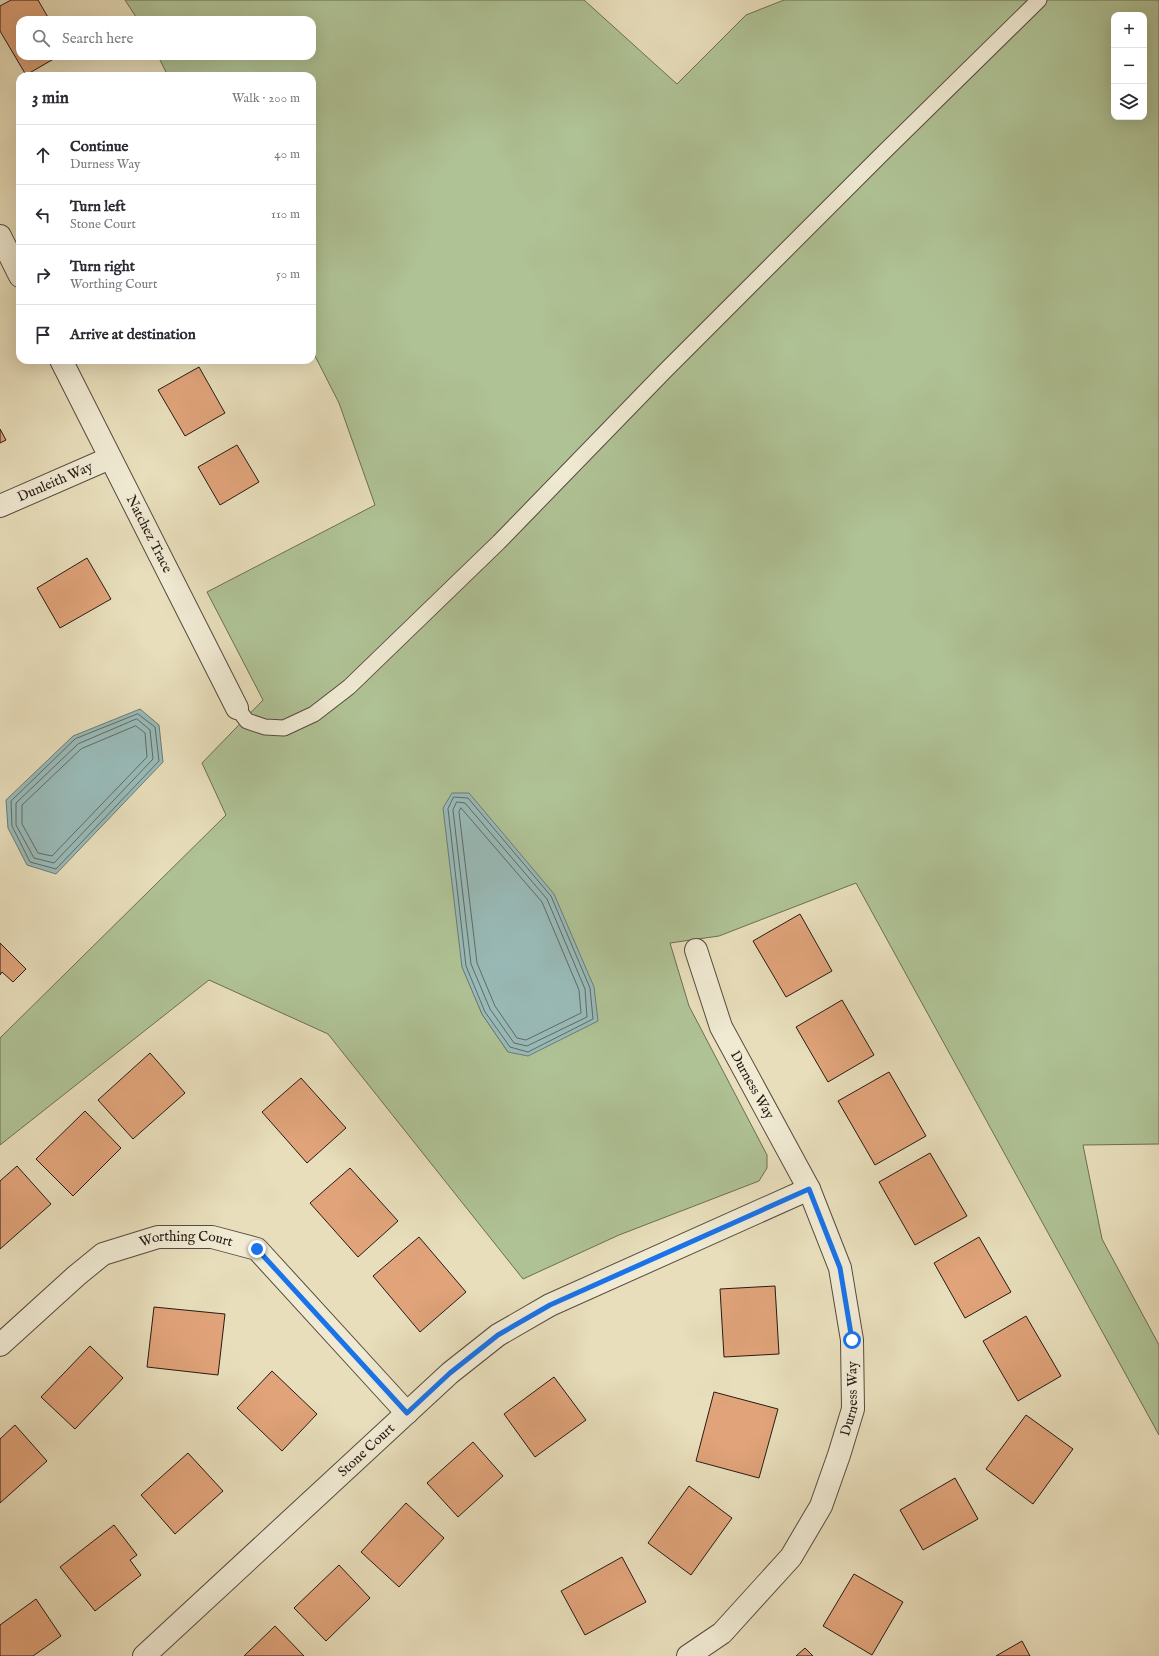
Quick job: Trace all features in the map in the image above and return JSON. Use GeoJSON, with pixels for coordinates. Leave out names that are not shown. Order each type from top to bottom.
{"type":"FeatureCollection","features":[{"type":"Feature","properties":{"kind":"street"},"geometry":{"type":"LineString","coordinates":[[0,236],[16,268]]}},
{"type":"Feature","properties":{"kind":"street","name":"Natchez Trace"},"geometry":{"type":"LineString","coordinates":[[63,364],[237,708]]}},
{"type":"Feature","properties":{"kind":"street","name":"Dunleith Way"},"geometry":{"type":"LineString","coordinates":[[0,506],[110,458]]}},
{"type":"Feature","properties":{"kind":"street","name":"Durness Way"},"geometry":{"type":"LineString","coordinates":[[688,1656],[722,1633],[791,1557],[821,1506],[839,1455],[852,1409],[852,1340],[840,1268],[809,1189],[721,1027],[696,950]]}},
{"type":"Feature","properties":{"kind":"street","name":"Stone Court"},"geometry":{"type":"LineString","coordinates":[[144,1656],[450,1373],[498,1335],[550,1305],[809,1189]]}},
{"type":"Feature","properties":{"kind":"street","name":"Worthing Court"},"geometry":{"type":"LineString","coordinates":[[0,1345],[76,1276],[103,1254],[158,1237],[212,1237],[257,1249],[407,1413]]}},
{"type":"Feature","properties":{"kind":"lane"},"geometry":{"type":"LineString","coordinates":[[237,708],[247,721],[265,727],[284,728],[314,714],[349,687],[498,542],[665,370],[1039,0]]}},
{"type":"Feature","properties":{"kind":"green space"},"geometry":{"type":"Polygon","coordinates":[[[125,0],[584,0],[677,84],[746,15],[784,0],[1159,0],[1159,1144],[1083,1145],[1102,1239],[1159,1345],[1159,1435],[856,883],[719,936],[670,943],[689,1006],[767,1155],[767,1168],[759,1181],[619,1235],[523,1279],[328,1034],[209,980],[0,1145],[0,1038],[226,815],[202,763],[263,700],[207,592],[375,505],[339,403],[316,358],[316,72],[166,72],[160,60],[316,60],[316,16],[135,16],[125,0]],[[462,966],[482,1014],[508,1052],[462,966]]]}},
{"type":"Feature","properties":{"kind":"water"},"geometry":{"type":"Polygon","coordinates":[[[140,709],[159,725],[163,762],[56,874],[27,865],[8,828],[6,800],[73,736],[140,709]]]}},
{"type":"Feature","properties":{"kind":"water"},"geometry":{"type":"Polygon","coordinates":[[[452,793],[469,793],[554,894],[594,987],[598,1021],[528,1056],[508,1052],[482,1014],[462,967],[443,808],[452,793]]]}},
{"type":"Feature","properties":{"kind":"building"},"geometry":{"type":"Polygon","coordinates":[[[11,0],[38,0],[47,16],[16,16],[16,58],[0,31],[0,6],[11,0]]]}},
{"type":"Feature","properties":{"kind":"building"},"geometry":{"type":"Polygon","coordinates":[[[17,60],[52,60],[31,72],[24,72],[17,60]]]}},
{"type":"Feature","properties":{"kind":"building"},"geometry":{"type":"Polygon","coordinates":[[[199,367],[225,413],[185,436],[158,390],[199,367]]]}},
{"type":"Feature","properties":{"kind":"building"},"geometry":{"type":"Polygon","coordinates":[[[0,429],[6,440],[0,443],[0,429]]]}},
{"type":"Feature","properties":{"kind":"building"},"geometry":{"type":"Polygon","coordinates":[[[237,445],[259,482],[220,505],[198,467],[237,445]]]}},
{"type":"Feature","properties":{"kind":"building"},"geometry":{"type":"Polygon","coordinates":[[[87,558],[111,599],[60,628],[37,588],[87,558]]]}},
{"type":"Feature","properties":{"kind":"building"},"geometry":{"type":"Polygon","coordinates":[[[800,914],[832,971],[786,997],[753,941],[800,914]]]}},
{"type":"Feature","properties":{"kind":"building"},"geometry":{"type":"Polygon","coordinates":[[[0,943],[26,969],[13,982],[2,972],[0,975],[0,943]]]}},
{"type":"Feature","properties":{"kind":"building"},"geometry":{"type":"Polygon","coordinates":[[[842,1000],[874,1055],[828,1082],[796,1027],[842,1000]]]}},
{"type":"Feature","properties":{"kind":"building"},"geometry":{"type":"Polygon","coordinates":[[[150,1053],[185,1093],[133,1139],[98,1100],[150,1053]]]}},
{"type":"Feature","properties":{"kind":"building"},"geometry":{"type":"Polygon","coordinates":[[[889,1072],[926,1136],[875,1165],[838,1101],[889,1072]]]}},
{"type":"Feature","properties":{"kind":"building"},"geometry":{"type":"Polygon","coordinates":[[[301,1078],[346,1128],[307,1163],[262,1112],[301,1078]]]}},
{"type":"Feature","properties":{"kind":"building"},"geometry":{"type":"Polygon","coordinates":[[[85,1111],[121,1148],[73,1196],[36,1159],[85,1111]]]}},
{"type":"Feature","properties":{"kind":"building"},"geometry":{"type":"Polygon","coordinates":[[[930,1153],[967,1216],[915,1245],[879,1182],[930,1153]]]}},
{"type":"Feature","properties":{"kind":"building"},"geometry":{"type":"Polygon","coordinates":[[[17,1166],[51,1204],[0,1249],[0,1181],[17,1166]]]}},
{"type":"Feature","properties":{"kind":"building"},"geometry":{"type":"Polygon","coordinates":[[[350,1168],[398,1221],[358,1257],[310,1203],[350,1168]]]}},
{"type":"Feature","properties":{"kind":"building"},"geometry":{"type":"Polygon","coordinates":[[[419,1237],[466,1292],[420,1332],[373,1276],[419,1237]]]}},
{"type":"Feature","properties":{"kind":"building"},"geometry":{"type":"Polygon","coordinates":[[[979,1237],[1011,1292],[965,1318],[934,1263],[979,1237]]]}},
{"type":"Feature","properties":{"kind":"building"},"geometry":{"type":"Polygon","coordinates":[[[775,1286],[779,1354],[724,1357],[720,1289],[775,1286]]]}},
{"type":"Feature","properties":{"kind":"building"},"geometry":{"type":"Polygon","coordinates":[[[154,1307],[225,1314],[218,1375],[147,1367],[154,1307]]]}},
{"type":"Feature","properties":{"kind":"building"},"geometry":{"type":"Polygon","coordinates":[[[1026,1316],[1061,1376],[1018,1401],[983,1341],[1026,1316]]]}},
{"type":"Feature","properties":{"kind":"building"},"geometry":{"type":"Polygon","coordinates":[[[90,1346],[123,1378],[75,1429],[41,1397],[90,1346]]]}},
{"type":"Feature","properties":{"kind":"building"},"geometry":{"type":"Polygon","coordinates":[[[272,1371],[317,1414],[282,1451],[237,1408],[272,1371]]]}},
{"type":"Feature","properties":{"kind":"building"},"geometry":{"type":"Polygon","coordinates":[[[554,1377],[586,1420],[535,1457],[504,1414],[554,1377]]]}},
{"type":"Feature","properties":{"kind":"building"},"geometry":{"type":"Polygon","coordinates":[[[714,1392],[778,1409],[759,1478],[696,1461],[714,1392]]]}},
{"type":"Feature","properties":{"kind":"building"},"geometry":{"type":"Polygon","coordinates":[[[1026,1415],[1073,1449],[1033,1504],[986,1469],[1026,1415]]]}},
{"type":"Feature","properties":{"kind":"building"},"geometry":{"type":"Polygon","coordinates":[[[15,1425],[47,1461],[0,1503],[0,1439],[15,1425]]]}},
{"type":"Feature","properties":{"kind":"building"},"geometry":{"type":"Polygon","coordinates":[[[473,1442],[503,1476],[458,1517],[427,1483],[473,1442]]]}},
{"type":"Feature","properties":{"kind":"building"},"geometry":{"type":"Polygon","coordinates":[[[188,1453],[223,1491],[175,1534],[141,1495],[188,1453]]]}},
{"type":"Feature","properties":{"kind":"building"},"geometry":{"type":"Polygon","coordinates":[[[955,1478],[978,1519],[923,1550],[900,1510],[955,1478]]]}},
{"type":"Feature","properties":{"kind":"building"},"geometry":{"type":"Polygon","coordinates":[[[689,1486],[732,1518],[691,1575],[648,1543],[689,1486]]]}},
{"type":"Feature","properties":{"kind":"building"},"geometry":{"type":"Polygon","coordinates":[[[406,1503],[444,1538],[399,1587],[361,1552],[406,1503]]]}},
{"type":"Feature","properties":{"kind":"building"},"geometry":{"type":"Polygon","coordinates":[[[114,1525],[137,1555],[130,1560],[141,1575],[95,1611],[60,1567],[114,1525]]]}},
{"type":"Feature","properties":{"kind":"building"},"geometry":{"type":"Polygon","coordinates":[[[622,1557],[646,1602],[585,1635],[561,1591],[622,1557]]]}},
{"type":"Feature","properties":{"kind":"building"},"geometry":{"type":"Polygon","coordinates":[[[339,1565],[370,1598],[326,1641],[294,1608],[339,1565]]]}},
{"type":"Feature","properties":{"kind":"building"},"geometry":{"type":"Polygon","coordinates":[[[854,1574],[903,1602],[872,1655],[823,1626],[854,1574]]]}},
{"type":"Feature","properties":{"kind":"building"},"geometry":{"type":"Polygon","coordinates":[[[36,1599],[61,1636],[33,1656],[0,1656],[0,1625],[36,1599]]]}},
{"type":"Feature","properties":{"kind":"building"},"geometry":{"type":"Polygon","coordinates":[[[275,1626],[304,1656],[244,1656],[275,1626]]]}},
{"type":"Feature","properties":{"kind":"building"},"geometry":{"type":"Polygon","coordinates":[[[1022,1641],[1030,1656],[996,1656],[1022,1641]]]}},
{"type":"Feature","properties":{"kind":"building"},"geometry":{"type":"Polygon","coordinates":[[[805,1648],[813,1656],[796,1656],[805,1648]]]}},
{"type":"Feature","properties":{"kind":"route"},"geometry":{"type":"LineString","coordinates":[[257,1249],[407,1413],[450,1373],[498,1335],[550,1305],[809,1189],[840,1268],[852,1340]]}}]}
